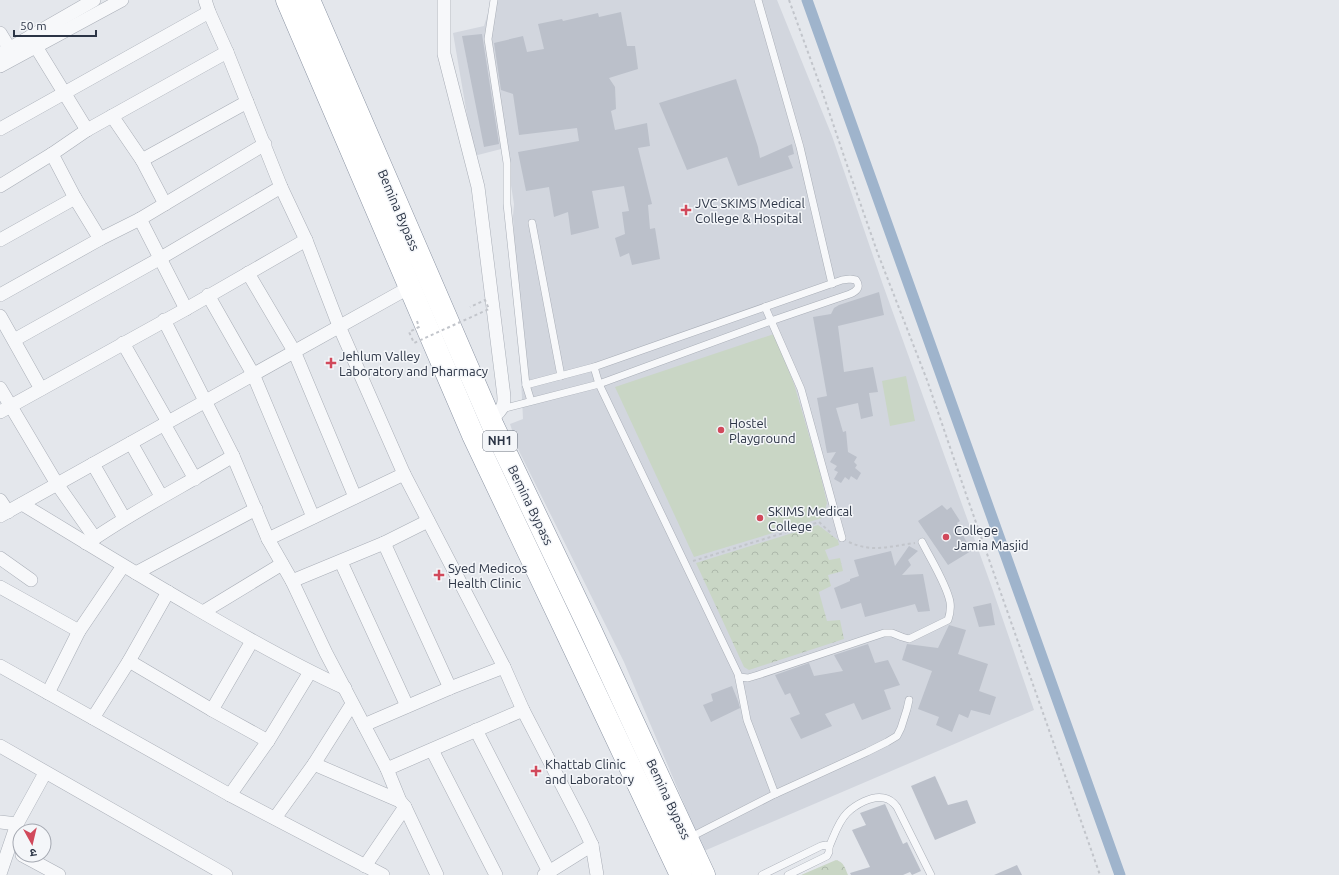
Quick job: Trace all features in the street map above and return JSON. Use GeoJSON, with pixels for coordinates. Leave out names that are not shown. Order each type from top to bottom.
{"type":"FeatureCollection","features":[{"type":"Feature","properties":{"kind":"highway","name":"Bemina Bypass"},"geometry":{"type":"LineString","coordinates":[[287,0],[472,435],[681,875]]}},
{"type":"Feature","properties":{"kind":"highway","name":"Bemina Bypass"},"geometry":{"type":"LineString","coordinates":[[309,0],[496,414],[590,629],[704,875]]}},
{"type":"Feature","properties":{"kind":"street"},"geometry":{"type":"LineString","coordinates":[[33,42],[94,0]]}},
{"type":"Feature","properties":{"kind":"street"},"geometry":{"type":"LineString","coordinates":[[0,66],[8,53],[122,0]]}},
{"type":"Feature","properties":{"kind":"street"},"geometry":{"type":"LineString","coordinates":[[444,0],[444,54],[478,187],[504,402],[496,414]]}},
{"type":"Feature","properties":{"kind":"street"},"geometry":{"type":"LineString","coordinates":[[0,129],[65,93],[207,6],[265,144],[281,187],[306,240],[339,326],[404,474],[504,667],[523,710],[592,845],[597,875]]}},
{"type":"Feature","properties":{"kind":"street"},"geometry":{"type":"LineString","coordinates":[[0,34],[8,53]]}},
{"type":"Feature","properties":{"kind":"street"},"geometry":{"type":"LineString","coordinates":[[33,42],[87,130]]}},
{"type":"Feature","properties":{"kind":"street"},"geometry":{"type":"LineString","coordinates":[[0,186],[52,154],[87,130],[227,52]]}},
{"type":"Feature","properties":{"kind":"street"},"geometry":{"type":"LineString","coordinates":[[142,160],[247,102]]}},
{"type":"Feature","properties":{"kind":"street"},"geometry":{"type":"LineString","coordinates":[[112,116],[142,160],[165,204]]}},
{"type":"Feature","properties":{"kind":"street"},"geometry":{"type":"LineString","coordinates":[[0,295],[100,239],[140,219],[265,144]]}},
{"type":"Feature","properties":{"kind":"street"},"geometry":{"type":"LineString","coordinates":[[52,154],[75,198],[100,239]]}},
{"type":"Feature","properties":{"kind":"street"},"geometry":{"type":"LineString","coordinates":[[14,340],[159,259],[281,187]]}},
{"type":"Feature","properties":{"kind":"street"},"geometry":{"type":"LineString","coordinates":[[0,240],[75,198]]}},
{"type":"Feature","properties":{"kind":"street"},"geometry":{"type":"LineString","coordinates":[[140,219],[159,259],[186,309]]}},
{"type":"Feature","properties":{"kind":"street"},"geometry":{"type":"LineString","coordinates":[[5,409],[186,309],[306,240]]}},
{"type":"Feature","properties":{"kind":"street"},"geometry":{"type":"LineString","coordinates":[[248,273],[294,352],[355,497]]}},
{"type":"Feature","properties":{"kind":"street"},"geometry":{"type":"LineString","coordinates":[[0,500],[4,514],[410,287]]}},
{"type":"Feature","properties":{"kind":"street"},"geometry":{"type":"LineString","coordinates":[[208,295],[253,374],[313,517]]}},
{"type":"Feature","properties":{"kind":"street"},"geometry":{"type":"LineString","coordinates":[[0,316],[41,389]]}},
{"type":"Feature","properties":{"kind":"street"},"geometry":{"type":"LineString","coordinates":[[164,320],[233,456],[268,539],[292,581],[326,654],[387,769],[402,804],[437,875]]}},
{"type":"Feature","properties":{"kind":"street"},"geometry":{"type":"LineString","coordinates":[[123,343],[195,479]]}},
{"type":"Feature","properties":{"kind":"street"},"geometry":{"type":"LineString","coordinates":[[0,388],[5,409],[57,484],[90,540]]}},
{"type":"Feature","properties":{"kind":"street"},"geometry":{"type":"LineString","coordinates":[[131,443],[161,496]]}},
{"type":"Feature","properties":{"kind":"street"},"geometry":{"type":"LineString","coordinates":[[90,540],[161,496],[195,479],[233,456]]}},
{"type":"Feature","properties":{"kind":"street"},"geometry":{"type":"LineString","coordinates":[[93,464],[124,518]]}},
{"type":"Feature","properties":{"kind":"street"},"geometry":{"type":"LineString","coordinates":[[268,539],[404,474]]}},
{"type":"Feature","properties":{"kind":"street"},"geometry":{"type":"LineString","coordinates":[[22,504],[90,540],[123,566],[252,641],[310,672],[345,688]]}},
{"type":"Feature","properties":{"kind":"street"},"geometry":{"type":"LineString","coordinates":[[136,573],[256,510]]}},
{"type":"Feature","properties":{"kind":"street"},"geometry":{"type":"LineString","coordinates":[[292,581],[341,562],[428,521]]}},
{"type":"Feature","properties":{"kind":"street"},"geometry":{"type":"LineString","coordinates":[[384,543],[450,688]]}},
{"type":"Feature","properties":{"kind":"street"},"geometry":{"type":"LineString","coordinates":[[0,558],[31,580]]}},
{"type":"Feature","properties":{"kind":"street"},"geometry":{"type":"LineString","coordinates":[[341,562],[407,706]]}},
{"type":"Feature","properties":{"kind":"street"},"geometry":{"type":"LineString","coordinates":[[203,612],[282,564]]}},
{"type":"Feature","properties":{"kind":"street"},"geometry":{"type":"LineString","coordinates":[[48,693],[79,631],[123,566]]}},
{"type":"Feature","properties":{"kind":"street"},"geometry":{"type":"LineString","coordinates":[[0,587],[79,631]]}},
{"type":"Feature","properties":{"kind":"street"},"geometry":{"type":"LineString","coordinates":[[92,718],[129,661],[168,592]]}},
{"type":"Feature","properties":{"kind":"street"},"geometry":{"type":"LineString","coordinates":[[212,710],[252,641]]}},
{"type":"Feature","properties":{"kind":"street"},"geometry":{"type":"LineString","coordinates":[[129,661],[268,741]]}},
{"type":"Feature","properties":{"kind":"street"},"geometry":{"type":"LineString","coordinates":[[0,666],[230,795],[383,875]]}},
{"type":"Feature","properties":{"kind":"street"},"geometry":{"type":"LineString","coordinates":[[364,725],[450,688],[504,667]]}},
{"type":"Feature","properties":{"kind":"street"},"geometry":{"type":"LineString","coordinates":[[230,795],[268,741],[310,672]]}},
{"type":"Feature","properties":{"kind":"street"},"geometry":{"type":"LineString","coordinates":[[275,818],[314,764],[352,704]]}},
{"type":"Feature","properties":{"kind":"street"},"geometry":{"type":"LineString","coordinates":[[387,769],[523,710]]}},
{"type":"Feature","properties":{"kind":"street"},"geometry":{"type":"LineString","coordinates":[[476,730],[546,873],[592,845]]}},
{"type":"Feature","properties":{"kind":"street"},"geometry":{"type":"LineString","coordinates":[[0,746],[226,875]]}},
{"type":"Feature","properties":{"kind":"street"},"geometry":{"type":"LineString","coordinates":[[432,750],[496,875]]}},
{"type":"Feature","properties":{"kind":"street"},"geometry":{"type":"LineString","coordinates":[[314,764],[402,804]]}},
{"type":"Feature","properties":{"kind":"street"},"geometry":{"type":"LineString","coordinates":[[18,823],[45,773]]}},
{"type":"Feature","properties":{"kind":"street"},"geometry":{"type":"LineString","coordinates":[[366,866],[402,804]]}},
{"type":"Feature","properties":{"kind":"street"},"geometry":{"type":"LineString","coordinates":[[0,822],[12,823]]}},
{"type":"Feature","properties":{"kind":"street"},"geometry":{"type":"LineString","coordinates":[[0,874],[12,837]]}},
{"type":"Feature","properties":{"kind":"street"},"geometry":{"type":"LineString","coordinates":[[8,848],[12,850]]}},
{"type":"Feature","properties":{"kind":"street"},"geometry":{"type":"LineString","coordinates":[[35,863],[54,874]]}},
{"type":"Feature","properties":{"kind":"lane"},"geometry":{"type":"LineString","coordinates":[[494,0],[488,39],[507,163],[507,204],[526,385],[531,401]]}},
{"type":"Feature","properties":{"kind":"lane"},"geometry":{"type":"LineString","coordinates":[[758,0],[800,147],[832,284]]}},
{"type":"Feature","properties":{"kind":"lane"},"geometry":{"type":"LineString","coordinates":[[532,223],[561,376]]}},
{"type":"Feature","properties":{"kind":"lane"},"geometry":{"type":"LineString","coordinates":[[496,414],[531,401],[599,384],[771,321],[856,292],[858,283],[856,280],[842,280],[594,367],[526,385]]}},
{"type":"Feature","properties":{"kind":"lane"},"geometry":{"type":"LineString","coordinates":[[765,307],[801,389],[842,538]]}},
{"type":"Feature","properties":{"kind":"lane"},"geometry":{"type":"LineString","coordinates":[[594,367],[599,384],[739,677],[747,720],[775,794]]}},
{"type":"Feature","properties":{"kind":"lane"},"geometry":{"type":"LineString","coordinates":[[739,677],[748,678],[758,675],[884,633],[892,633],[910,639],[948,620],[950,602],[947,592],[922,542]]}},
{"type":"Feature","properties":{"kind":"lane"},"geometry":{"type":"LineString","coordinates":[[687,839],[775,794],[867,752],[897,736],[908,709],[908,700]]}},
{"type":"Feature","properties":{"kind":"lane"},"geometry":{"type":"LineString","coordinates":[[788,875],[827,856],[829,847],[846,814],[860,804],[877,798],[885,798],[894,803],[931,875]]}},
{"type":"Feature","properties":{"kind":"lane"},"geometry":{"type":"LineString","coordinates":[[762,875],[821,846],[826,845],[829,847]]}},
{"type":"Feature","properties":{"kind":"path"},"geometry":{"type":"LineString","coordinates":[[789,0],[878,254],[927,380],[1100,875]]}},
{"type":"Feature","properties":{"kind":"path"},"geometry":{"type":"LineString","coordinates":[[417,321],[419,327],[409,332],[414,343],[489,309],[485,300],[470,307]]}},
{"type":"Feature","properties":{"kind":"path"},"geometry":{"type":"LineString","coordinates":[[685,563],[819,522],[832,534],[865,548],[876,549],[922,542]]}},
{"type":"Feature","properties":{"kind":"shaded area"},"geometry":{"type":"Polygon","coordinates":[[[492,0],[777,0],[832,136],[883,285],[991,585],[1034,710],[704,851],[624,662],[519,451],[510,424],[523,419],[513,216],[514,204],[505,148],[474,156],[453,33],[484,26],[492,0]]]}},
{"type":"Feature","properties":{"kind":"green space","name":"Hostel Playground"},"geometry":{"type":"Polygon","coordinates":[[[774,334],[794,384],[820,473],[827,503],[822,518],[694,557],[615,387],[774,334]]]}},
{"type":"Feature","properties":{"kind":"green space"},"geometry":{"type":"Polygon","coordinates":[[[906,376],[915,421],[890,426],[882,381],[906,376]]]}},
{"type":"Feature","properties":{"kind":"green space"},"geometry":{"type":"Polygon","coordinates":[[[818,525],[838,540],[839,545],[825,550],[829,560],[840,558],[843,571],[828,575],[831,586],[819,592],[827,621],[840,620],[844,639],[749,670],[744,667],[696,563],[818,525]]]}},
{"type":"Feature","properties":{"kind":"green space"},"geometry":{"type":"Polygon","coordinates":[[[836,860],[843,864],[848,875],[801,875],[836,860]]]}},
{"type":"Feature","properties":{"kind":"building"},"geometry":{"type":"Polygon","coordinates":[[[621,12],[627,46],[635,46],[638,69],[609,78],[615,87],[616,109],[611,111],[615,130],[647,123],[650,146],[638,148],[652,204],[648,205],[650,229],[655,228],[660,259],[632,265],[629,253],[620,257],[615,238],[625,234],[622,212],[629,211],[624,186],[592,191],[599,228],[571,235],[568,212],[554,217],[549,187],[526,191],[518,152],[579,141],[577,128],[519,135],[513,94],[501,90],[494,43],[523,36],[527,52],[544,49],[538,24],[562,19],[563,21],[598,13],[599,17],[621,12]]]}},
{"type":"Feature","properties":{"kind":"building"},"geometry":{"type":"Polygon","coordinates":[[[482,34],[499,144],[484,147],[462,36],[482,34]]]}},
{"type":"Feature","properties":{"kind":"building"},"geometry":{"type":"Polygon","coordinates":[[[736,79],[758,147],[760,158],[792,144],[794,154],[788,156],[793,168],[738,186],[727,157],[687,170],[659,103],[736,79]]]}},
{"type":"Feature","properties":{"kind":"building"},"geometry":{"type":"Polygon","coordinates":[[[879,292],[884,315],[838,326],[844,372],[873,367],[878,392],[869,393],[873,416],[861,419],[858,403],[836,408],[843,432],[846,431],[848,452],[857,457],[854,462],[857,465],[855,468],[861,473],[857,480],[851,476],[849,480],[845,477],[841,483],[834,479],[838,472],[834,470],[837,466],[830,462],[836,452],[827,453],[817,398],[827,396],[813,317],[831,314],[834,308],[839,305],[879,292]]]}},
{"type":"Feature","properties":{"kind":"building","name":"College Jamia Masjid"},"geometry":{"type":"Polygon","coordinates":[[[942,505],[947,510],[951,507],[960,521],[957,523],[971,551],[948,565],[918,521],[942,505]]]}},
{"type":"Feature","properties":{"kind":"building"},"geometry":{"type":"Polygon","coordinates":[[[909,546],[918,551],[908,560],[911,565],[902,575],[923,574],[930,611],[918,612],[915,604],[865,617],[861,603],[841,609],[834,588],[859,576],[854,560],[891,551],[895,566],[909,546]]]}},
{"type":"Feature","properties":{"kind":"building"},"geometry":{"type":"Polygon","coordinates":[[[991,603],[995,625],[979,627],[973,607],[991,603]]]}},
{"type":"Feature","properties":{"kind":"building"},"geometry":{"type":"Polygon","coordinates":[[[949,625],[966,630],[958,654],[988,664],[979,691],[996,697],[990,715],[971,710],[968,718],[959,714],[952,732],[936,725],[939,717],[918,709],[932,671],[902,660],[907,644],[938,648],[949,625]]]}},
{"type":"Feature","properties":{"kind":"building"},"geometry":{"type":"Polygon","coordinates":[[[868,644],[875,663],[888,660],[900,685],[884,690],[891,709],[862,720],[854,703],[825,714],[832,726],[801,739],[790,718],[800,714],[790,693],[785,695],[775,675],[809,663],[814,676],[843,671],[834,655],[868,644]]]}},
{"type":"Feature","properties":{"kind":"building"},"geometry":{"type":"Polygon","coordinates":[[[732,686],[740,708],[711,722],[703,705],[713,701],[711,694],[732,686]]]}},
{"type":"Feature","properties":{"kind":"building"},"geometry":{"type":"Polygon","coordinates":[[[935,776],[948,805],[967,800],[976,823],[935,840],[911,786],[935,776]]]}},
{"type":"Feature","properties":{"kind":"building"},"geometry":{"type":"Polygon","coordinates":[[[885,804],[903,844],[907,842],[921,871],[912,875],[910,872],[903,875],[851,875],[850,873],[870,867],[852,830],[866,825],[860,813],[885,804]]]}},
{"type":"Feature","properties":{"kind":"building"},"geometry":{"type":"Polygon","coordinates":[[[1017,865],[1022,875],[994,875],[1017,865]]]}},
{"type":"Feature","properties":{"kind":"waterway"},"geometry":{"type":"LineString","coordinates":[[807,0],[1120,875]]}},
{"type":"Feature","properties":{"kind":"place","name":"JVC SKIMS Medical College & Hospital"},"geometry":{"type":"Point","coordinates":[686,210]}},
{"type":"Feature","properties":{"kind":"place","name":"Jehlum Valley Laboratory and Pharmacy"},"geometry":{"type":"Point","coordinates":[331,363]}},
{"type":"Feature","properties":{"kind":"place","name":"Hostel Playground"},"geometry":{"type":"Point","coordinates":[721,430]}},
{"type":"Feature","properties":{"kind":"place","name":"SKIMS Medical College"},"geometry":{"type":"Point","coordinates":[760,518]}},
{"type":"Feature","properties":{"kind":"place","name":"College Jamia Masjid"},"geometry":{"type":"Point","coordinates":[946,537]}},
{"type":"Feature","properties":{"kind":"place","name":"Syed Medicos Health Clinic"},"geometry":{"type":"Point","coordinates":[439,575]}},
{"type":"Feature","properties":{"kind":"place","name":"Khattab Clinic and Laboratory"},"geometry":{"type":"Point","coordinates":[536,771]}}]}
